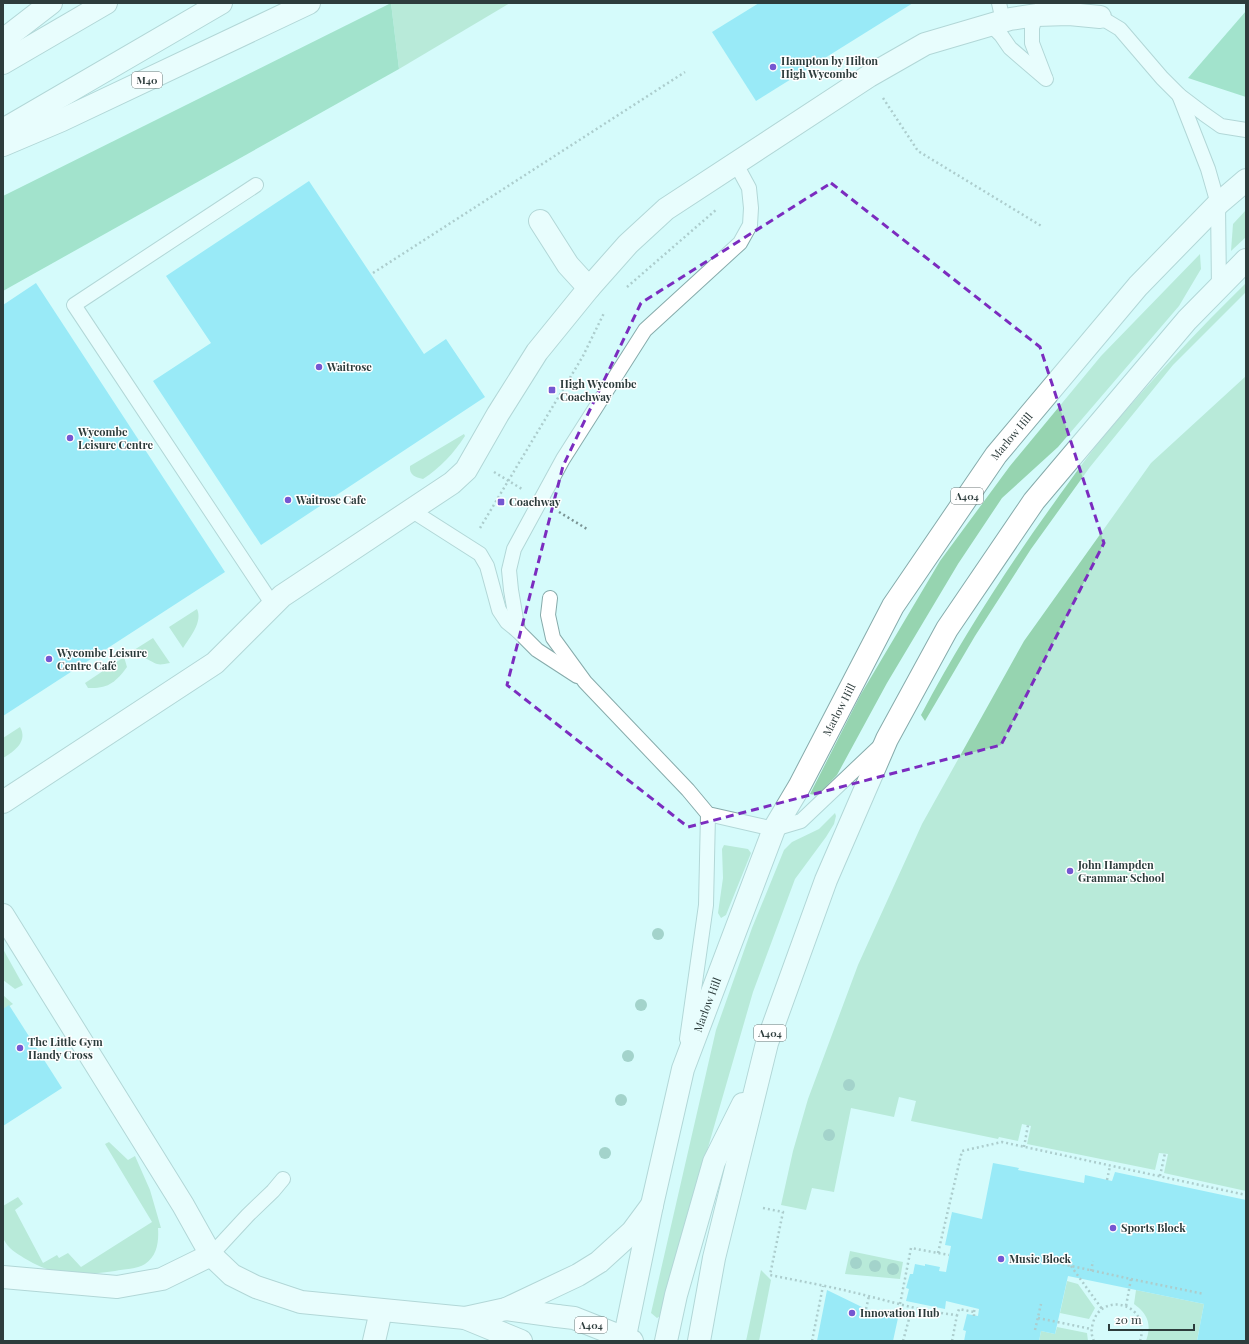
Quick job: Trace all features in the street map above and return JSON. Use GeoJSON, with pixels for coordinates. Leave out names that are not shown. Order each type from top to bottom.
{"type":"FeatureCollection","features":[{"type":"Feature","properties":{"kind":"main road"},"geometry":{"type":"LineString","coordinates":[[3,40],[51,3]]}},
{"type":"Feature","properties":{"kind":"main road"},"geometry":{"type":"LineString","coordinates":[[3,64],[106,3]]}},
{"type":"Feature","properties":{"kind":"main road","name":"M40"},"geometry":{"type":"LineString","coordinates":[[3,130],[221,3]]}},
{"type":"Feature","properties":{"kind":"main road","name":"M40"},"geometry":{"type":"LineString","coordinates":[[3,145],[62,120],[309,3]]}},
{"type":"Feature","properties":{"kind":"main road"},"geometry":{"type":"LineString","coordinates":[[3,802],[215,663],[282,596],[452,483],[466,470],[498,414],[537,352],[589,288],[628,244],[666,209],[869,76],[925,44],[997,16],[1069,14],[1100,17]]}},
{"type":"Feature","properties":{"kind":"main road","name":"Marlow Hill"},"geometry":{"type":"LineString","coordinates":[[627,1340],[652,1205],[683,1069],[774,829],[799,787],[893,606],[996,455],[1138,286],[1218,204],[1246,180]]}},
{"type":"Feature","properties":{"kind":"main road"},"geometry":{"type":"LineString","coordinates":[[540,221],[568,265],[589,288]]}},
{"type":"Feature","properties":{"kind":"main road","name":"A404"},"geometry":{"type":"LineString","coordinates":[[699,1341],[714,1258],[767,1042],[826,880],[887,739],[947,629],[1034,501],[1187,320],[1246,260]]}},
{"type":"Feature","properties":{"kind":"main road"},"geometry":{"type":"LineString","coordinates":[[3,915],[183,1205],[211,1255],[232,1275],[256,1287],[301,1302],[465,1318],[506,1309],[578,1275],[599,1262],[632,1232],[652,1205]]}},
{"type":"Feature","properties":{"kind":"main road","name":"A404"},"geometry":{"type":"LineString","coordinates":[[666,1341],[676,1295],[714,1162],[760,1070]]}},
{"type":"Feature","properties":{"kind":"main road"},"geometry":{"type":"LineString","coordinates":[[3,1277],[117,1287],[162,1279],[211,1255]]}},
{"type":"Feature","properties":{"kind":"main road","name":"A404"},"geometry":{"type":"LineString","coordinates":[[506,1309],[574,1318],[627,1340]]}},
{"type":"Feature","properties":{"kind":"main road"},"geometry":{"type":"LineString","coordinates":[[374,1341],[381,1311]]}},
{"type":"Feature","properties":{"kind":"main road"},"geometry":{"type":"LineString","coordinates":[[465,1318],[521,1341]]}},
{"type":"Feature","properties":{"kind":"lane"},"geometry":{"type":"LineString","coordinates":[[997,16],[1001,35],[1010,48],[1046,79],[1032,43],[1032,28],[1036,15]]}},
{"type":"Feature","properties":{"kind":"lane"},"geometry":{"type":"LineString","coordinates":[[1100,17],[1120,29],[1162,78],[1179,95],[1221,126],[1246,130]]}},
{"type":"Feature","properties":{"kind":"lane"},"geometry":{"type":"LineString","coordinates":[[1179,95],[1208,169],[1218,204],[1219,289]]}},
{"type":"Feature","properties":{"kind":"lane"},"geometry":{"type":"LineString","coordinates":[[518,631],[513,606],[510,577],[514,549],[563,458],[645,330],[740,243],[750,225],[751,208],[749,188],[736,164]]}},
{"type":"Feature","properties":{"kind":"lane"},"geometry":{"type":"LineString","coordinates":[[256,184],[74,305],[273,605]]}},
{"type":"Feature","properties":{"kind":"lane"},"geometry":{"type":"LineString","coordinates":[[411,510],[480,554],[487,566],[498,610],[507,622],[537,650],[585,682]]}},
{"type":"Feature","properties":{"kind":"lane"},"geometry":{"type":"LineString","coordinates":[[550,598],[548,615],[553,638],[585,682],[688,790],[708,814],[774,829],[801,821],[887,739]]}},
{"type":"Feature","properties":{"kind":"lane"},"geometry":{"type":"LineString","coordinates":[[683,1069],[706,905],[708,814]]}},
{"type":"Feature","properties":{"kind":"lane"},"geometry":{"type":"LineString","coordinates":[[211,1255],[283,1179]]}},
{"type":"Feature","properties":{"kind":"path"},"geometry":{"type":"LineString","coordinates":[[373,273],[685,72]]}},
{"type":"Feature","properties":{"kind":"path"},"geometry":{"type":"LineString","coordinates":[[882,98],[918,151],[1043,227]]}},
{"type":"Feature","properties":{"kind":"path"},"geometry":{"type":"LineString","coordinates":[[625,288],[718,208]]}},
{"type":"Feature","properties":{"kind":"path"},"geometry":{"type":"LineString","coordinates":[[468,547],[583,356],[606,310]]}},
{"type":"Feature","properties":{"kind":"path"},"geometry":{"type":"LineString","coordinates":[[1024,1147],[1028,1125]]}},
{"type":"Feature","properties":{"kind":"path"},"geometry":{"type":"LineString","coordinates":[[938,1253],[962,1152],[1002,1142],[1246,1195]]}},
{"type":"Feature","properties":{"kind":"path"},"geometry":{"type":"LineString","coordinates":[[1160,1176],[1165,1154]]}},
{"type":"Feature","properties":{"kind":"path"},"geometry":{"type":"LineString","coordinates":[[1107,1180],[1110,1166]]}},
{"type":"Feature","properties":{"kind":"path"},"geometry":{"type":"LineString","coordinates":[[763,1208],[783,1212],[770,1275],[869,1296],[940,1314],[957,1315]]}},
{"type":"Feature","properties":{"kind":"path"},"geometry":{"type":"LineString","coordinates":[[900,1304],[911,1248],[949,1255]]}},
{"type":"Feature","properties":{"kind":"path"},"geometry":{"type":"LineString","coordinates":[[1091,1270],[1093,1261]]}},
{"type":"Feature","properties":{"kind":"path"},"geometry":{"type":"LineString","coordinates":[[1053,1262],[1204,1294]]}},
{"type":"Feature","properties":{"kind":"path"},"geometry":{"type":"LineString","coordinates":[[1071,1266],[1102,1309]]}},
{"type":"Feature","properties":{"kind":"path"},"geometry":{"type":"LineString","coordinates":[[1126,1306],[1131,1279]]}},
{"type":"Feature","properties":{"kind":"path"},"geometry":{"type":"LineString","coordinates":[[812,1341],[823,1286]]}},
{"type":"Feature","properties":{"kind":"path"},"geometry":{"type":"LineString","coordinates":[[866,1309],[869,1296]]}},
{"type":"Feature","properties":{"kind":"path"},"geometry":{"type":"LineString","coordinates":[[1035,1330],[1041,1304]]}},
{"type":"Feature","properties":{"kind":"path"},"geometry":{"type":"LineString","coordinates":[[1094,1341],[1092,1329],[1095,1317],[1102,1309],[1111,1305],[1119,1305],[1126,1306],[1134,1311],[1139,1318],[1142,1325],[1140,1341]]}},
{"type":"Feature","properties":{"kind":"path"},"geometry":{"type":"LineString","coordinates":[[903,1341],[912,1308]]}},
{"type":"Feature","properties":{"kind":"path"},"geometry":{"type":"LineString","coordinates":[[952,1341],[959,1308],[974,1314],[975,1308]]}},
{"type":"Feature","properties":{"kind":"path"},"geometry":{"type":"LineString","coordinates":[[1038,1318],[1092,1329]]}},
{"type":"Feature","properties":{"kind":"highlighted area"},"geometry":{"type":"Polygon","coordinates":[[[831,183],[1040,347],[1104,543],[1001,745],[688,827],[507,685],[563,466],[641,303],[831,183]]]}},
{"type":"Feature","properties":{"kind":"green space"},"geometry":{"type":"Polygon","coordinates":[[[391,3],[510,3],[399,69],[391,3]]]}},
{"type":"Feature","properties":{"kind":"green space"},"geometry":{"type":"Polygon","coordinates":[[[391,3],[399,69],[3,291],[3,196],[391,3]]]}},
{"type":"Feature","properties":{"kind":"green space"},"geometry":{"type":"Polygon","coordinates":[[[1246,11],[1246,97],[1188,78],[1246,11]]]}},
{"type":"Feature","properties":{"kind":"green space"},"geometry":{"type":"Polygon","coordinates":[[[1246,210],[1246,237],[1231,251],[1233,224],[1246,210]]]}},
{"type":"Feature","properties":{"kind":"green space"},"geometry":{"type":"Polygon","coordinates":[[[1200,254],[1201,269],[1179,306],[1058,447],[1002,498],[958,564],[887,683],[837,775],[817,796],[810,794],[861,694],[940,561],[1010,466],[1101,356],[1200,254]]]}},
{"type":"Feature","properties":{"kind":"green space"},"geometry":{"type":"Polygon","coordinates":[[[1246,283],[1246,292],[1173,365],[1090,467],[1031,549],[975,636],[925,721],[921,715],[967,633],[1018,554],[1081,465],[1126,410],[1194,336],[1246,283]]]}},
{"type":"Feature","properties":{"kind":"green space","name":"John Hampden Grammar School"},"geometry":{"type":"Polygon","coordinates":[[[1246,376],[1246,1191],[1164,1173],[1168,1154],[1159,1153],[1155,1170],[1027,1144],[1031,1126],[1022,1124],[1018,1141],[999,1137],[998,1139],[911,1121],[916,1101],[899,1097],[894,1117],[851,1108],[834,1192],[812,1188],[806,1210],[781,1205],[793,1151],[808,1099],[858,965],[922,824],[1024,641],[1151,463],[1246,376]]]}},
{"type":"Feature","properties":{"kind":"green space"},"geometry":{"type":"Polygon","coordinates":[[[464,434],[465,436],[451,454],[429,475],[423,479],[410,472],[410,466],[464,434]]]}},
{"type":"Feature","properties":{"kind":"green space"},"geometry":{"type":"Polygon","coordinates":[[[197,609],[197,624],[183,648],[169,627],[197,609]]]}},
{"type":"Feature","properties":{"kind":"green space"},"geometry":{"type":"Polygon","coordinates":[[[153,638],[170,663],[157,664],[139,655],[134,650],[153,638]]]}},
{"type":"Feature","properties":{"kind":"green space"},"geometry":{"type":"Polygon","coordinates":[[[124,657],[127,667],[111,684],[101,687],[88,688],[85,683],[124,657]]]}},
{"type":"Feature","properties":{"kind":"green space"},"geometry":{"type":"Polygon","coordinates":[[[20,727],[22,737],[19,745],[16,749],[3,758],[3,738],[20,727]]]}},
{"type":"Feature","properties":{"kind":"green space"},"geometry":{"type":"Polygon","coordinates":[[[835,813],[836,816],[834,824],[795,879],[753,992],[683,1234],[665,1313],[657,1318],[651,1313],[716,1030],[752,928],[784,850],[792,842],[819,829],[835,813]]]}},
{"type":"Feature","properties":{"kind":"green space"},"geometry":{"type":"Polygon","coordinates":[[[724,845],[748,849],[751,853],[726,915],[721,918],[718,913],[723,878],[722,849],[724,845]]]}},
{"type":"Feature","properties":{"kind":"green space"},"geometry":{"type":"Polygon","coordinates":[[[3,949],[23,985],[15,989],[3,980],[3,949]]]}},
{"type":"Feature","properties":{"kind":"green space"},"geometry":{"type":"Polygon","coordinates":[[[3,995],[13,1004],[3,1010],[3,995]]]}},
{"type":"Feature","properties":{"kind":"green space"},"geometry":{"type":"Polygon","coordinates":[[[109,1142],[128,1160],[135,1156],[150,1190],[161,1228],[158,1228],[155,1253],[149,1261],[142,1266],[130,1269],[90,1274],[68,1274],[46,1269],[21,1256],[10,1248],[3,1237],[3,1206],[18,1197],[23,1204],[15,1210],[43,1263],[57,1255],[59,1258],[68,1253],[81,1267],[152,1222],[105,1144],[109,1142]]]}},
{"type":"Feature","properties":{"kind":"green space"},"geometry":{"type":"Polygon","coordinates":[[[850,1251],[903,1262],[900,1279],[845,1274],[850,1251]]]}},
{"type":"Feature","properties":{"kind":"green space"},"geometry":{"type":"Polygon","coordinates":[[[761,1270],[771,1280],[759,1341],[746,1341],[761,1270]]]}},
{"type":"Feature","properties":{"kind":"green space"},"geometry":{"type":"Polygon","coordinates":[[[1067,1281],[1078,1284],[1095,1308],[1089,1319],[1060,1313],[1067,1281]]]}},
{"type":"Feature","properties":{"kind":"green space"},"geometry":{"type":"Polygon","coordinates":[[[1136,1290],[1204,1304],[1197,1341],[1146,1341],[1149,1325],[1146,1316],[1134,1304],[1136,1290]]]}},
{"type":"Feature","properties":{"kind":"green space"},"geometry":{"type":"Polygon","coordinates":[[[1057,1327],[1087,1333],[1088,1341],[1039,1341],[1041,1331],[1055,1334],[1057,1327]]]}},
{"type":"Feature","properties":{"kind":"building","name":"Hampton by Hilton High Wycombe"},"geometry":{"type":"Polygon","coordinates":[[[759,3],[913,3],[756,101],[712,32],[759,3]]]}},
{"type":"Feature","properties":{"kind":"building","name":"Waitrose"},"geometry":{"type":"Polygon","coordinates":[[[309,181],[424,354],[446,339],[485,397],[261,545],[153,381],[211,343],[166,276],[309,181]]]}},
{"type":"Feature","properties":{"kind":"building","name":"Wycombe Leisure Centre"},"geometry":{"type":"Polygon","coordinates":[[[36,283],[225,572],[3,716],[3,305],[36,283]]]}},
{"type":"Feature","properties":{"kind":"building","name":"The Little Gym Handy Cross"},"geometry":{"type":"Polygon","coordinates":[[[9,1005],[62,1088],[3,1126],[3,1009],[9,1005]]]}},
{"type":"Feature","properties":{"kind":"building"},"geometry":{"type":"Polygon","coordinates":[[[993,1163],[1019,1168],[1018,1170],[1084,1183],[1085,1175],[1112,1181],[1115,1172],[1246,1200],[1246,1341],[1197,1341],[1204,1304],[1068,1276],[1055,1334],[1041,1331],[1039,1341],[964,1341],[966,1331],[963,1330],[967,1314],[978,1316],[979,1309],[946,1301],[945,1309],[906,1301],[909,1289],[906,1288],[910,1274],[913,1274],[915,1264],[940,1267],[939,1271],[946,1272],[951,1246],[945,1245],[952,1212],[982,1219],[993,1163]]]}},
{"type":"Feature","properties":{"kind":"building","name":"Innovation Hub"},"geometry":{"type":"Polygon","coordinates":[[[827,1290],[866,1309],[898,1318],[893,1341],[817,1341],[827,1290]]]}},
{"type":"Feature","properties":{"kind":"place","name":"Hampton by Hilton High Wycombe"},"geometry":{"type":"Point","coordinates":[773,67]}},
{"type":"Feature","properties":{"kind":"place","name":"Waitrose"},"geometry":{"type":"Point","coordinates":[319,367]}},
{"type":"Feature","properties":{"kind":"place","name":"High Wycombe Coachway"},"geometry":{"type":"Point","coordinates":[552,390]}},
{"type":"Feature","properties":{"kind":"place","name":"Wycombe Leisure Centre"},"geometry":{"type":"Point","coordinates":[70,438]}},
{"type":"Feature","properties":{"kind":"place","name":"Waitrose Cafe"},"geometry":{"type":"Point","coordinates":[288,500]}},
{"type":"Feature","properties":{"kind":"place","name":"Coachway"},"geometry":{"type":"Point","coordinates":[501,502]}},
{"type":"Feature","properties":{"kind":"place","name":"Wycombe Leisure Centre Café"},"geometry":{"type":"Point","coordinates":[49,659]}},
{"type":"Feature","properties":{"kind":"place","name":"John Hampden Grammar School"},"geometry":{"type":"Point","coordinates":[1070,871]}},
{"type":"Feature","properties":{"kind":"place","name":"The Little Gym Handy Cross"},"geometry":{"type":"Point","coordinates":[20,1048]}},
{"type":"Feature","properties":{"kind":"place","name":"Sports Block"},"geometry":{"type":"Point","coordinates":[1113,1228]}},
{"type":"Feature","properties":{"kind":"place","name":"Music Block"},"geometry":{"type":"Point","coordinates":[1001,1259]}},
{"type":"Feature","properties":{"kind":"place","name":"Innovation Hub"},"geometry":{"type":"Point","coordinates":[852,1313]}}]}
